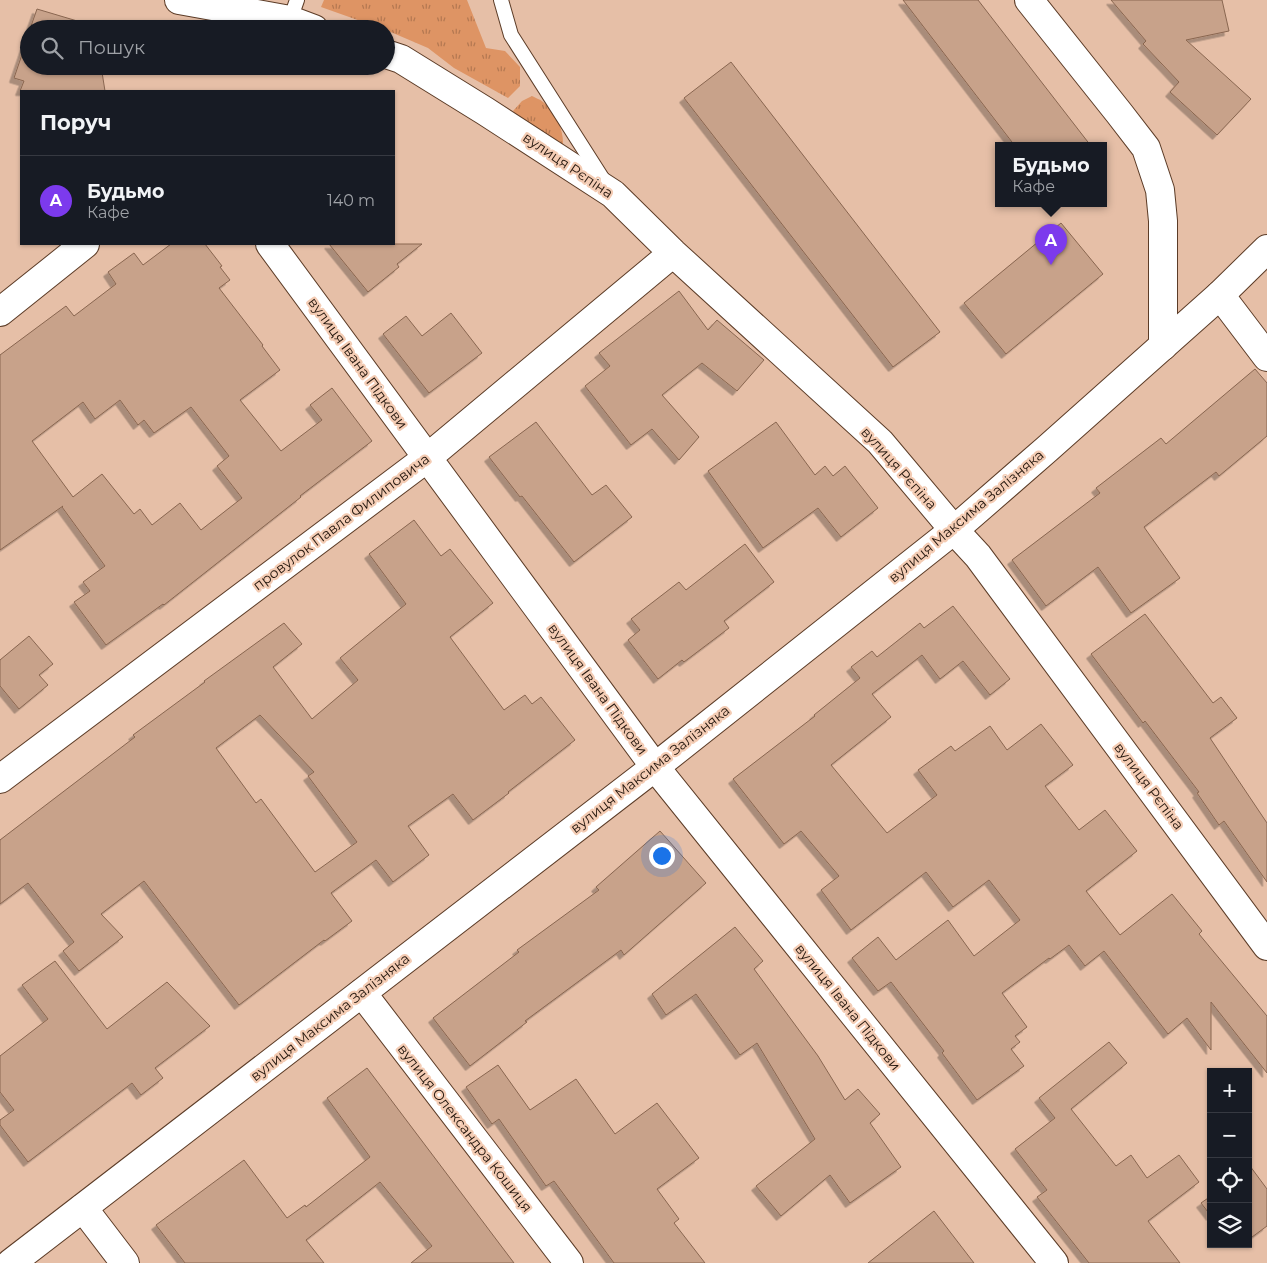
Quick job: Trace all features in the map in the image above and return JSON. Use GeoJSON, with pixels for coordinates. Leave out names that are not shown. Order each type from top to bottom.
{"type":"FeatureCollection","features":[{"type":"Feature","properties":{"kind":"street"},"geometry":{"type":"LineString","coordinates":[[180,0],[301,16]]}},
{"type":"Feature","properties":{"kind":"street"},"geometry":{"type":"LineString","coordinates":[[1029,0],[1146,148],[1160,190],[1163,221],[1163,346]]}},
{"type":"Feature","properties":{"kind":"street","name":"вулиця Рєпіна"},"geometry":{"type":"LineString","coordinates":[[395,57],[418,69],[485,111],[613,194],[673,253],[880,442],[978,556],[1267,946]]}},
{"type":"Feature","properties":{"kind":"street"},"geometry":{"type":"LineString","coordinates":[[0,312],[84,245]]}},
{"type":"Feature","properties":{"kind":"street","name":"вулиця Івана Підкови"},"geometry":{"type":"LineString","coordinates":[[271,245],[655,767],[1054,1263]]}},
{"type":"Feature","properties":{"kind":"street","name":"вулиця Максима Залізняка"},"geometry":{"type":"LineString","coordinates":[[11,1263],[655,767],[954,530],[1220,295],[1267,249]]}},
{"type":"Feature","properties":{"kind":"street","name":"провулок Павла Филиповича"},"geometry":{"type":"LineString","coordinates":[[0,779],[427,458],[673,253]]}},
{"type":"Feature","properties":{"kind":"street"},"geometry":{"type":"LineString","coordinates":[[1220,295],[1267,357]]}},
{"type":"Feature","properties":{"kind":"street","name":"вулиця Олександра Кошиця"},"geometry":{"type":"LineString","coordinates":[[362,993],[569,1263]]}},
{"type":"Feature","properties":{"kind":"street"},"geometry":{"type":"LineString","coordinates":[[83,1208],[125,1263]]}},
{"type":"Feature","properties":{"kind":"lane"},"geometry":{"type":"LineString","coordinates":[[501,0],[511,35],[613,194]]}},
{"type":"Feature","properties":{"kind":"green space"},"geometry":{"type":"Polygon","coordinates":[[[324,0],[467,0],[486,48],[505,51],[520,67],[520,86],[508,98],[454,68],[428,48],[395,34],[395,20],[358,20],[321,7],[324,0]]]}},
{"type":"Feature","properties":{"kind":"green space"},"geometry":{"type":"Polygon","coordinates":[[[532,96],[543,102],[552,111],[561,128],[563,146],[528,127],[513,111],[522,101],[532,96]]]}},
{"type":"Feature","properties":{"kind":"building"},"geometry":{"type":"Polygon","coordinates":[[[903,0],[978,0],[1088,142],[1012,142],[903,0]]]}},
{"type":"Feature","properties":{"kind":"building"},"geometry":{"type":"Polygon","coordinates":[[[1111,0],[1222,0],[1229,31],[1186,40],[1251,99],[1217,135],[1170,92],[1179,82],[1143,44],[1146,41],[1111,0]]]}},
{"type":"Feature","properties":{"kind":"building"},"geometry":{"type":"Polygon","coordinates":[[[37,9],[74,20],[33,20],[37,9]]]}},
{"type":"Feature","properties":{"kind":"building"},"geometry":{"type":"Polygon","coordinates":[[[20,60],[20,75],[102,75],[105,90],[20,90],[24,81],[14,78],[20,60]]]}},
{"type":"Feature","properties":{"kind":"building"},"geometry":{"type":"Polygon","coordinates":[[[731,62],[940,332],[893,367],[684,98],[731,62]]]}},
{"type":"Feature","properties":{"kind":"building"},"geometry":{"type":"Polygon","coordinates":[[[1061,223],[1103,274],[1006,354],[964,303],[1061,223]]]}},
{"type":"Feature","properties":{"kind":"building"},"geometry":{"type":"Polygon","coordinates":[[[422,244],[397,264],[399,267],[368,292],[330,245],[422,244]]]}},
{"type":"Feature","properties":{"kind":"building"},"geometry":{"type":"Polygon","coordinates":[[[170,245],[206,245],[222,266],[220,267],[230,280],[219,288],[280,370],[240,400],[281,451],[322,420],[310,405],[332,388],[372,441],[164,605],[106,645],[74,602],[90,591],[83,582],[105,566],[63,506],[0,550],[0,355],[66,306],[74,316],[116,284],[108,272],[134,253],[143,265],[170,245]],[[120,400],[95,419],[83,402],[32,441],[73,497],[102,474],[134,514],[140,509],[152,525],[180,503],[201,530],[242,498],[217,466],[229,456],[191,407],[154,433],[144,420],[138,425],[120,400]]]}},
{"type":"Feature","properties":{"kind":"building"},"geometry":{"type":"Polygon","coordinates":[[[679,291],[708,330],[717,320],[764,360],[737,391],[702,363],[662,395],[699,437],[679,460],[652,429],[631,445],[585,386],[610,366],[599,353],[679,291]]]}},
{"type":"Feature","properties":{"kind":"building"},"geometry":{"type":"Polygon","coordinates":[[[451,313],[482,353],[429,393],[383,334],[406,316],[422,336],[451,313]]]}},
{"type":"Feature","properties":{"kind":"building"},"geometry":{"type":"Polygon","coordinates":[[[1255,369],[1267,383],[1267,436],[1219,476],[1216,472],[1144,527],[1180,578],[1131,613],[1098,567],[1046,606],[1012,560],[1100,493],[1096,488],[1161,438],[1166,444],[1255,369]]]}},
{"type":"Feature","properties":{"kind":"building"},"geometry":{"type":"Polygon","coordinates":[[[536,422],[592,495],[606,485],[632,517],[574,562],[489,457],[536,422]]]}},
{"type":"Feature","properties":{"kind":"building"},"geometry":{"type":"Polygon","coordinates":[[[776,422],[815,475],[825,466],[833,476],[845,466],[878,508],[841,537],[818,508],[763,548],[708,471],[776,422]]]}},
{"type":"Feature","properties":{"kind":"building"},"geometry":{"type":"Polygon","coordinates":[[[414,520],[441,556],[450,549],[493,603],[450,637],[504,710],[525,695],[532,704],[541,697],[575,740],[473,820],[453,794],[408,826],[429,855],[393,882],[376,860],[331,893],[352,921],[239,1005],[144,881],[101,914],[123,937],[79,971],[63,951],[74,942],[28,883],[0,904],[0,840],[135,737],[133,735],[284,623],[302,644],[273,667],[312,719],[358,680],[340,658],[406,604],[369,554],[414,520]],[[260,715],[216,748],[256,803],[261,799],[315,872],[357,842],[308,776],[314,772],[260,715]]]}},
{"type":"Feature","properties":{"kind":"building"},"geometry":{"type":"Polygon","coordinates":[[[745,544],[774,582],[724,621],[729,628],[658,679],[628,640],[640,630],[631,619],[679,582],[686,590],[745,544]]]}},
{"type":"Feature","properties":{"kind":"building"},"geometry":{"type":"Polygon","coordinates":[[[953,606],[1010,679],[990,695],[963,661],[940,679],[922,655],[872,694],[891,717],[831,765],[887,833],[937,795],[918,770],[951,746],[955,751],[990,726],[1007,750],[1041,724],[1073,765],[1045,786],[1079,830],[1105,810],[1137,851],[1086,891],[1120,935],[1172,894],[1202,931],[1199,934],[1267,1016],[1267,1073],[1211,1002],[1211,1050],[1187,1018],[1168,1034],[1104,951],[1085,966],[1069,945],[1002,993],[1027,1027],[1015,1036],[1020,1042],[1011,1049],[1024,1066],[977,1100],[942,1053],[944,1051],[891,982],[878,991],[852,958],[878,937],[896,960],[948,920],[974,956],[1020,920],[989,880],[953,907],[926,872],[851,930],[821,890],[839,876],[801,831],[784,844],[733,779],[815,716],[860,678],[851,667],[872,651],[877,657],[920,623],[924,628],[953,606]]]}},
{"type":"Feature","properties":{"kind":"building"},"geometry":{"type":"Polygon","coordinates":[[[1145,614],[1213,703],[1221,697],[1237,718],[1210,738],[1267,823],[1267,882],[1224,821],[1219,825],[1197,793],[1199,792],[1145,721],[1143,723],[1091,654],[1145,614]]]}},
{"type":"Feature","properties":{"kind":"building"},"geometry":{"type":"Polygon","coordinates":[[[29,636],[53,664],[39,675],[48,685],[19,709],[0,686],[0,660],[29,636]]]}},
{"type":"Feature","properties":{"kind":"building"},"geometry":{"type":"Polygon","coordinates":[[[660,831],[706,883],[624,955],[621,950],[525,1021],[527,1022],[470,1066],[433,1018],[519,952],[517,950],[599,890],[596,887],[660,831]]]}},
{"type":"Feature","properties":{"kind":"building"},"geometry":{"type":"Polygon","coordinates":[[[735,927],[763,961],[754,969],[818,1056],[845,1100],[858,1089],[880,1114],[870,1123],[901,1167],[850,1203],[830,1175],[781,1216],[756,1186],[815,1139],[757,1043],[740,1055],[696,994],[666,1015],[652,994],[735,927]]]}},
{"type":"Feature","properties":{"kind":"building"},"geometry":{"type":"Polygon","coordinates":[[[55,961],[107,1029],[167,982],[210,1026],[155,1068],[163,1078],[141,1095],[132,1083],[28,1162],[0,1125],[0,1120],[14,1110],[0,1092],[0,1056],[48,1019],[22,985],[55,961]]]}},
{"type":"Feature","properties":{"kind":"building"},"geometry":{"type":"Polygon","coordinates":[[[1109,1042],[1127,1063],[1071,1109],[1116,1166],[1131,1155],[1147,1178],[1179,1155],[1199,1182],[1148,1221],[1180,1263],[1089,1263],[1037,1197],[1047,1190],[1015,1149],[1055,1118],[1039,1098],[1109,1042]]]}},
{"type":"Feature","properties":{"kind":"building"},"geometry":{"type":"Polygon","coordinates":[[[498,1065],[530,1110],[576,1079],[615,1134],[657,1103],[699,1158],[657,1189],[679,1219],[674,1223],[705,1263],[614,1263],[554,1181],[546,1186],[499,1119],[492,1124],[466,1087],[498,1065]]]}},
{"type":"Feature","properties":{"kind":"building"},"geometry":{"type":"Polygon","coordinates":[[[367,1068],[514,1263],[411,1263],[432,1246],[380,1182],[306,1240],[324,1263],[185,1263],[156,1225],[244,1160],[287,1218],[305,1205],[306,1207],[370,1157],[327,1098],[367,1068]]]}},
{"type":"Feature","properties":{"kind":"building"},"geometry":{"type":"Polygon","coordinates":[[[1252,1169],[1267,1189],[1267,1226],[1252,1237],[1252,1169]]]}},
{"type":"Feature","properties":{"kind":"building"},"geometry":{"type":"Polygon","coordinates":[[[1207,1199],[1207,1211],[1201,1203],[1207,1199]]]}},
{"type":"Feature","properties":{"kind":"building"},"geometry":{"type":"Polygon","coordinates":[[[934,1211],[974,1263],[868,1263],[934,1211]]]}},
{"type":"Feature","properties":{"kind":"place","name":"Будьмо"},"geometry":{"type":"Point","coordinates":[1051,265]}}]}
